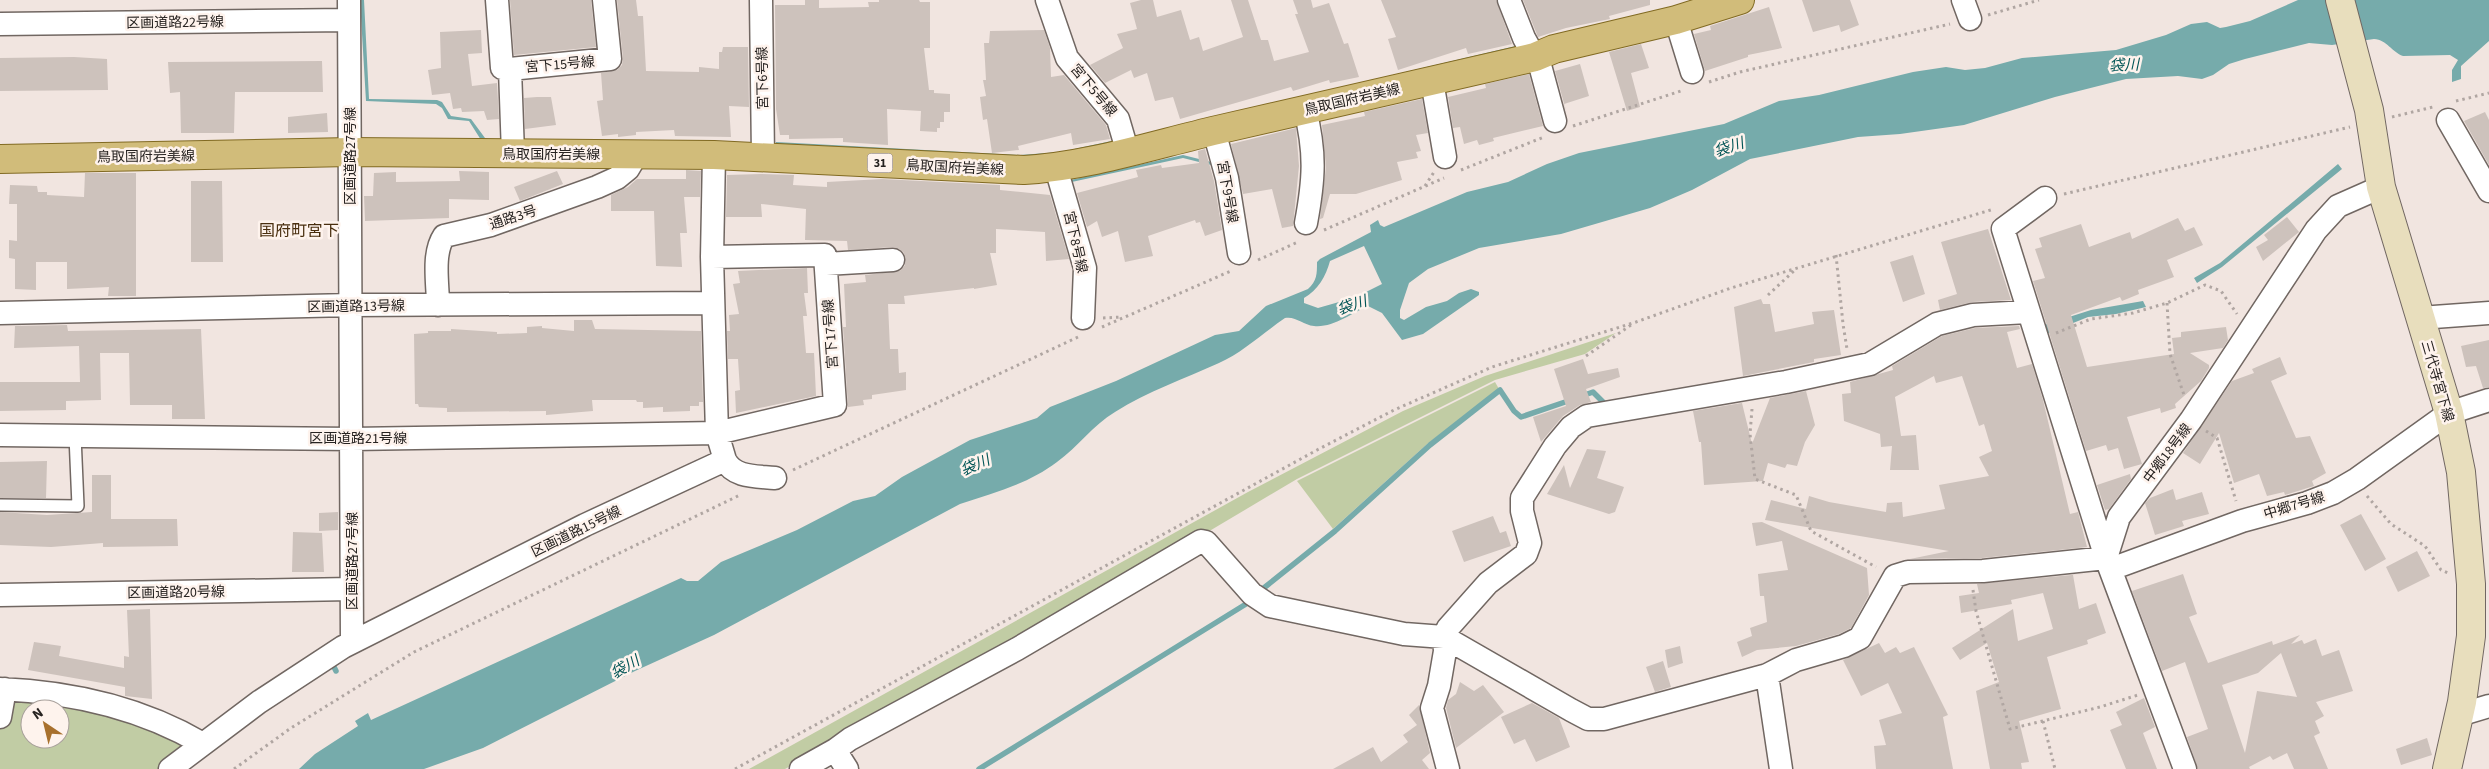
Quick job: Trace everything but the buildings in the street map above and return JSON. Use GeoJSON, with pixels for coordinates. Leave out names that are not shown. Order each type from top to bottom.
{"type":"FeatureCollection","features":[{"type":"Feature","properties":{"kind":"main road","name":"鳥取国府岩美線"},"geometry":{"type":"LineString","coordinates":[[0,159],[350,152],[637,154],[763,157],[1024,170],[1056,168],[1128,153],[1214,131],[1536,57],[1554,49],[1676,20],[1740,0]]}},
{"type":"Feature","properties":{"kind":"main road","name":"三代寺宮下線"},"geometry":{"type":"LineString","coordinates":[[2340,0],[2370,116],[2381,187],[2449,413],[2461,472],[2471,584],[2471,636],[2459,714],[2447,769]]}},
{"type":"Feature","properties":{"kind":"street","name":"宮下15号線"},"geometry":{"type":"LineString","coordinates":[[497,0],[502,68],[610,60],[604,0]]}},
{"type":"Feature","properties":{"kind":"street","name":"宮下6号線"},"geometry":{"type":"LineString","coordinates":[[761,0],[763,157]]}},
{"type":"Feature","properties":{"kind":"street","name":"宮下5号線"},"geometry":{"type":"LineString","coordinates":[[1047,0],[1067,58],[1118,119],[1128,153]]}},
{"type":"Feature","properties":{"kind":"street"},"geometry":{"type":"LineString","coordinates":[[1509,0],[1524,38],[1536,57],[1556,129]]}},
{"type":"Feature","properties":{"kind":"street","name":"区画道路22号線"},"geometry":{"type":"LineString","coordinates":[[0,24],[349,10]]}},
{"type":"Feature","properties":{"kind":"street","name":"区画道路27号線"},"geometry":{"type":"LineString","coordinates":[[349,10],[352,642]]}},
{"type":"Feature","properties":{"kind":"street"},"geometry":{"type":"LineString","coordinates":[[1676,20],[1695,81]]}},
{"type":"Feature","properties":{"kind":"street","name":"宮下15号線"},"geometry":{"type":"LineString","coordinates":[[510,68],[514,154]]}},
{"type":"Feature","properties":{"kind":"street"},"geometry":{"type":"LineString","coordinates":[[1432,81],[1451,168]]}},
{"type":"Feature","properties":{"kind":"street"},"geometry":{"type":"LineString","coordinates":[[1305,110],[1310,130],[1314,168],[1310,232]]}},
{"type":"Feature","properties":{"kind":"street"},"geometry":{"type":"LineString","coordinates":[[2448,120],[2489,191]]}},
{"type":"Feature","properties":{"kind":"street","name":"宮下9号線"},"geometry":{"type":"LineString","coordinates":[[1214,131],[1227,178],[1240,262]]}},
{"type":"Feature","properties":{"kind":"street","name":"通路3号"},"geometry":{"type":"LineString","coordinates":[[438,305],[437,252],[444,236],[491,225],[597,187],[617,178],[628,169],[637,154]]}},
{"type":"Feature","properties":{"kind":"street"},"geometry":{"type":"LineString","coordinates":[[714,155],[712,257],[717,433],[725,460],[730,469],[742,475],[775,478]]}},
{"type":"Feature","properties":{"kind":"street","name":"宮下8号線"},"geometry":{"type":"LineString","coordinates":[[1056,168],[1085,268],[1089,327]]}},
{"type":"Feature","properties":{"kind":"street","name":"中郷18号線"},"geometry":{"type":"LineString","coordinates":[[2108,563],[2119,517],[2193,418],[2326,217],[2338,206],[2381,187]]}},
{"type":"Feature","properties":{"kind":"street"},"geometry":{"type":"LineString","coordinates":[[2045,198],[2003,228],[2108,563],[2185,769]]}},
{"type":"Feature","properties":{"kind":"street"},"geometry":{"type":"LineString","coordinates":[[712,257],[825,255],[826,264],[893,260]]}},
{"type":"Feature","properties":{"kind":"street","name":"宮下17号線"},"geometry":{"type":"LineString","coordinates":[[717,433],[835,405],[826,264]]}},
{"type":"Feature","properties":{"kind":"street","name":"区画道路13号線"},"geometry":{"type":"LineString","coordinates":[[0,313],[350,306],[713,304]]}},
{"type":"Feature","properties":{"kind":"street"},"geometry":{"type":"LineString","coordinates":[[1448,769],[1432,708],[1439,686],[1446,651],[1444,638],[1448,628],[1488,583],[1526,554],[1530,543],[1522,511],[1522,498],[1555,446],[1571,427],[1586,416],[1870,364],[1937,324],[1973,315],[2028,312]]}},
{"type":"Feature","properties":{"kind":"street"},"geometry":{"type":"LineString","coordinates":[[2420,318],[2489,313]]}},
{"type":"Feature","properties":{"kind":"street","name":"中郷7号線"},"geometry":{"type":"LineString","coordinates":[[1894,577],[1908,572],[1972,571],[2108,563],[2242,521],[2307,503],[2333,493],[2357,479],[2449,413],[2489,400]]}},
{"type":"Feature","properties":{"kind":"street","name":"区画道路21号線"},"geometry":{"type":"LineString","coordinates":[[0,435],[352,439],[717,433]]}},
{"type":"Feature","properties":{"kind":"street","name":"区画道路15号線"},"geometry":{"type":"LineString","coordinates":[[170,769],[259,702],[352,642],[585,525],[725,460]]}},
{"type":"Feature","properties":{"kind":"street"},"geometry":{"type":"LineString","coordinates":[[801,769],[835,750],[850,738],[1017,649],[1201,541],[1206,542],[1252,594],[1270,606],[1404,634],[1444,638],[1588,719],[1604,719],[1767,675],[1796,660],[1844,646],[1860,638],[1894,577]]}},
{"type":"Feature","properties":{"kind":"street","name":"区画道路20号線"},"geometry":{"type":"LineString","coordinates":[[0,594],[351,589]]}},
{"type":"Feature","properties":{"kind":"street"},"geometry":{"type":"LineString","coordinates":[[1767,675],[1781,769]]}},
{"type":"Feature","properties":{"kind":"street"},"geometry":{"type":"LineString","coordinates":[[0,717],[2,689],[43,691],[109,703],[172,726],[203,744]]}},
{"type":"Feature","properties":{"kind":"street"},"geometry":{"type":"LineString","coordinates":[[2459,714],[2489,706]]}},
{"type":"Feature","properties":{"kind":"street"},"geometry":{"type":"LineString","coordinates":[[835,750],[847,769]]}},
{"type":"Feature","properties":{"kind":"lane"},"geometry":{"type":"LineString","coordinates":[[0,505],[78,506],[76,436]]}},
{"type":"Feature","properties":{"kind":"path"},"geometry":{"type":"LineString","coordinates":[[234,769],[291,728],[414,652],[1089,327],[1310,232],[1451,168],[1695,81],[1740,72],[1966,10],[2038,0]]}},
{"type":"Feature","properties":{"kind":"path"},"geometry":{"type":"LineString","coordinates":[[2045,198],[2370,116]]}},
{"type":"Feature","properties":{"kind":"path"},"geometry":{"type":"LineString","coordinates":[[736,769],[1317,450],[1394,410],[1492,367],[1636,322],[1836,255],[2000,208]]}},
{"type":"Feature","properties":{"kind":"path"},"geometry":{"type":"LineString","coordinates":[[1836,255],[1842,324],[1853,368]]}},
{"type":"Feature","properties":{"kind":"path"},"geometry":{"type":"LineString","coordinates":[[1768,295],[1798,267]]}},
{"type":"Feature","properties":{"kind":"path"},"geometry":{"type":"LineString","coordinates":[[2037,341],[2091,319],[2133,313],[2167,303],[2205,285],[2215,287],[2221,291],[2249,331]]}},
{"type":"Feature","properties":{"kind":"path"},"geometry":{"type":"LineString","coordinates":[[2167,303],[2172,360],[2177,380],[2193,418],[2217,438],[2242,521]]}},
{"type":"Feature","properties":{"kind":"path"},"geometry":{"type":"LineString","coordinates":[[1586,356],[1636,322]]}},
{"type":"Feature","properties":{"kind":"path"},"geometry":{"type":"LineString","coordinates":[[1753,386],[1750,434],[1755,479],[1796,495],[1811,531],[1894,577]]}},
{"type":"Feature","properties":{"kind":"path"},"geometry":{"type":"LineString","coordinates":[[2357,479],[2391,524],[2424,546],[2441,570],[2471,584]]}},
{"type":"Feature","properties":{"kind":"path"},"geometry":{"type":"LineString","coordinates":[[1972,571],[1976,612],[2010,729],[2116,703],[2155,689]]}},
{"type":"Feature","properties":{"kind":"path"},"geometry":{"type":"LineString","coordinates":[[2043,721],[2054,769]]}},
{"type":"Feature","properties":{"kind":"green space"},"geometry":{"type":"Polygon","coordinates":[[[1616,333],[1585,354],[1495,380],[1297,479],[1201,536],[785,769],[749,769],[1248,492],[1403,411],[1485,376],[1616,333]]]}},
{"type":"Feature","properties":{"kind":"green space"},"geometry":{"type":"Polygon","coordinates":[[[1495,382],[1499,389],[1426,445],[1333,529],[1297,481],[1495,382]]]}},
{"type":"Feature","properties":{"kind":"green space"},"geometry":{"type":"Polygon","coordinates":[[[9,695],[45,699],[20,699],[20,749],[70,749],[70,702],[91,704],[183,743],[185,751],[163,769],[0,769],[0,729],[9,695]]]}},
{"type":"Feature","properties":{"kind":"water"},"geometry":{"type":"Polygon","coordinates":[[[360,0],[364,0],[369,99],[437,100],[442,102],[451,116],[471,119],[485,138],[490,140],[481,140],[469,121],[448,119],[442,108],[436,104],[366,101],[360,0]]]}},
{"type":"Feature","properties":{"kind":"water","name":"袋川"},"geometry":{"type":"Polygon","coordinates":[[[2298,0],[2489,0],[2489,41],[2461,66],[2461,79],[2452,82],[2452,70],[2458,60],[2450,55],[2403,56],[2386,44],[2374,39],[2332,45],[2309,43],[2229,64],[2213,75],[2202,79],[2178,76],[2126,79],[2055,97],[1964,125],[1900,134],[1858,137],[1750,159],[1692,190],[1650,208],[1561,234],[1479,248],[1428,269],[1409,283],[1400,310],[1400,318],[1404,320],[1426,307],[1447,301],[1459,293],[1471,289],[1479,292],[1479,295],[1423,334],[1402,340],[1382,313],[1368,306],[1328,325],[1314,326],[1293,318],[1285,318],[1228,359],[1153,391],[1107,417],[1065,456],[1046,470],[1023,482],[960,504],[714,635],[635,671],[483,748],[424,769],[299,769],[315,754],[358,726],[355,721],[368,713],[371,720],[681,578],[687,581],[698,581],[721,562],[797,530],[853,501],[875,496],[902,477],[970,440],[1037,418],[1050,407],[1116,381],[1215,335],[1239,331],[1266,306],[1308,289],[1315,280],[1317,262],[1320,259],[1371,232],[1370,225],[1378,220],[1380,225],[1384,227],[1467,192],[1508,182],[1547,164],[1579,153],[1724,124],[1779,101],[1819,95],[1913,72],[1946,67],[1965,70],[1985,68],[2022,58],[2116,50],[2166,35],[2191,24],[2207,22],[2220,28],[2250,21],[2298,0]],[[1364,246],[1330,261],[1321,282],[1304,298],[1304,303],[1318,308],[1339,302],[1340,305],[1382,284],[1364,246]]]}},
{"type":"Feature","properties":{"kind":"water"},"geometry":{"type":"Polygon","coordinates":[[[1520,45],[1520,48],[1127,140],[1126,138],[1520,45]]]}},
{"type":"Feature","properties":{"kind":"water"},"geometry":{"type":"Polygon","coordinates":[[[1121,139],[1122,142],[1062,154],[1025,157],[776,145],[776,142],[1020,155],[1060,152],[1121,139]]]}},
{"type":"Feature","properties":{"kind":"water"},"geometry":{"type":"Polygon","coordinates":[[[1183,155],[1215,163],[1215,166],[1183,158],[1067,183],[1066,181],[1183,155]]]}},
{"type":"Feature","properties":{"kind":"water"},"geometry":{"type":"Polygon","coordinates":[[[2338,164],[2342,169],[2222,267],[2197,283],[2194,278],[2220,263],[2338,164]]]}},
{"type":"Feature","properties":{"kind":"water"},"geometry":{"type":"Polygon","coordinates":[[[2143,301],[2146,307],[2116,314],[2088,317],[2041,336],[2044,325],[2091,310],[2143,301]]]}},
{"type":"Feature","properties":{"kind":"waterway"},"geometry":{"type":"LineString","coordinates":[[1260,591],[1335,531],[1430,445],[1500,390],[1514,411],[1521,417],[1571,400]]}},
{"type":"Feature","properties":{"kind":"waterway"},"geometry":{"type":"LineString","coordinates":[[1582,396],[1593,392],[1608,407]]}},
{"type":"Feature","properties":{"kind":"waterway"},"geometry":{"type":"LineString","coordinates":[[979,769],[1246,604]]}},
{"type":"Feature","properties":{"kind":"waterway"},"geometry":{"type":"LineString","coordinates":[[333,665],[336,671]]}},
{"type":"Feature","properties":{"kind":"district","name":"国府町宮下"},"geometry":{"type":"Point","coordinates":[299,230]}}]}
